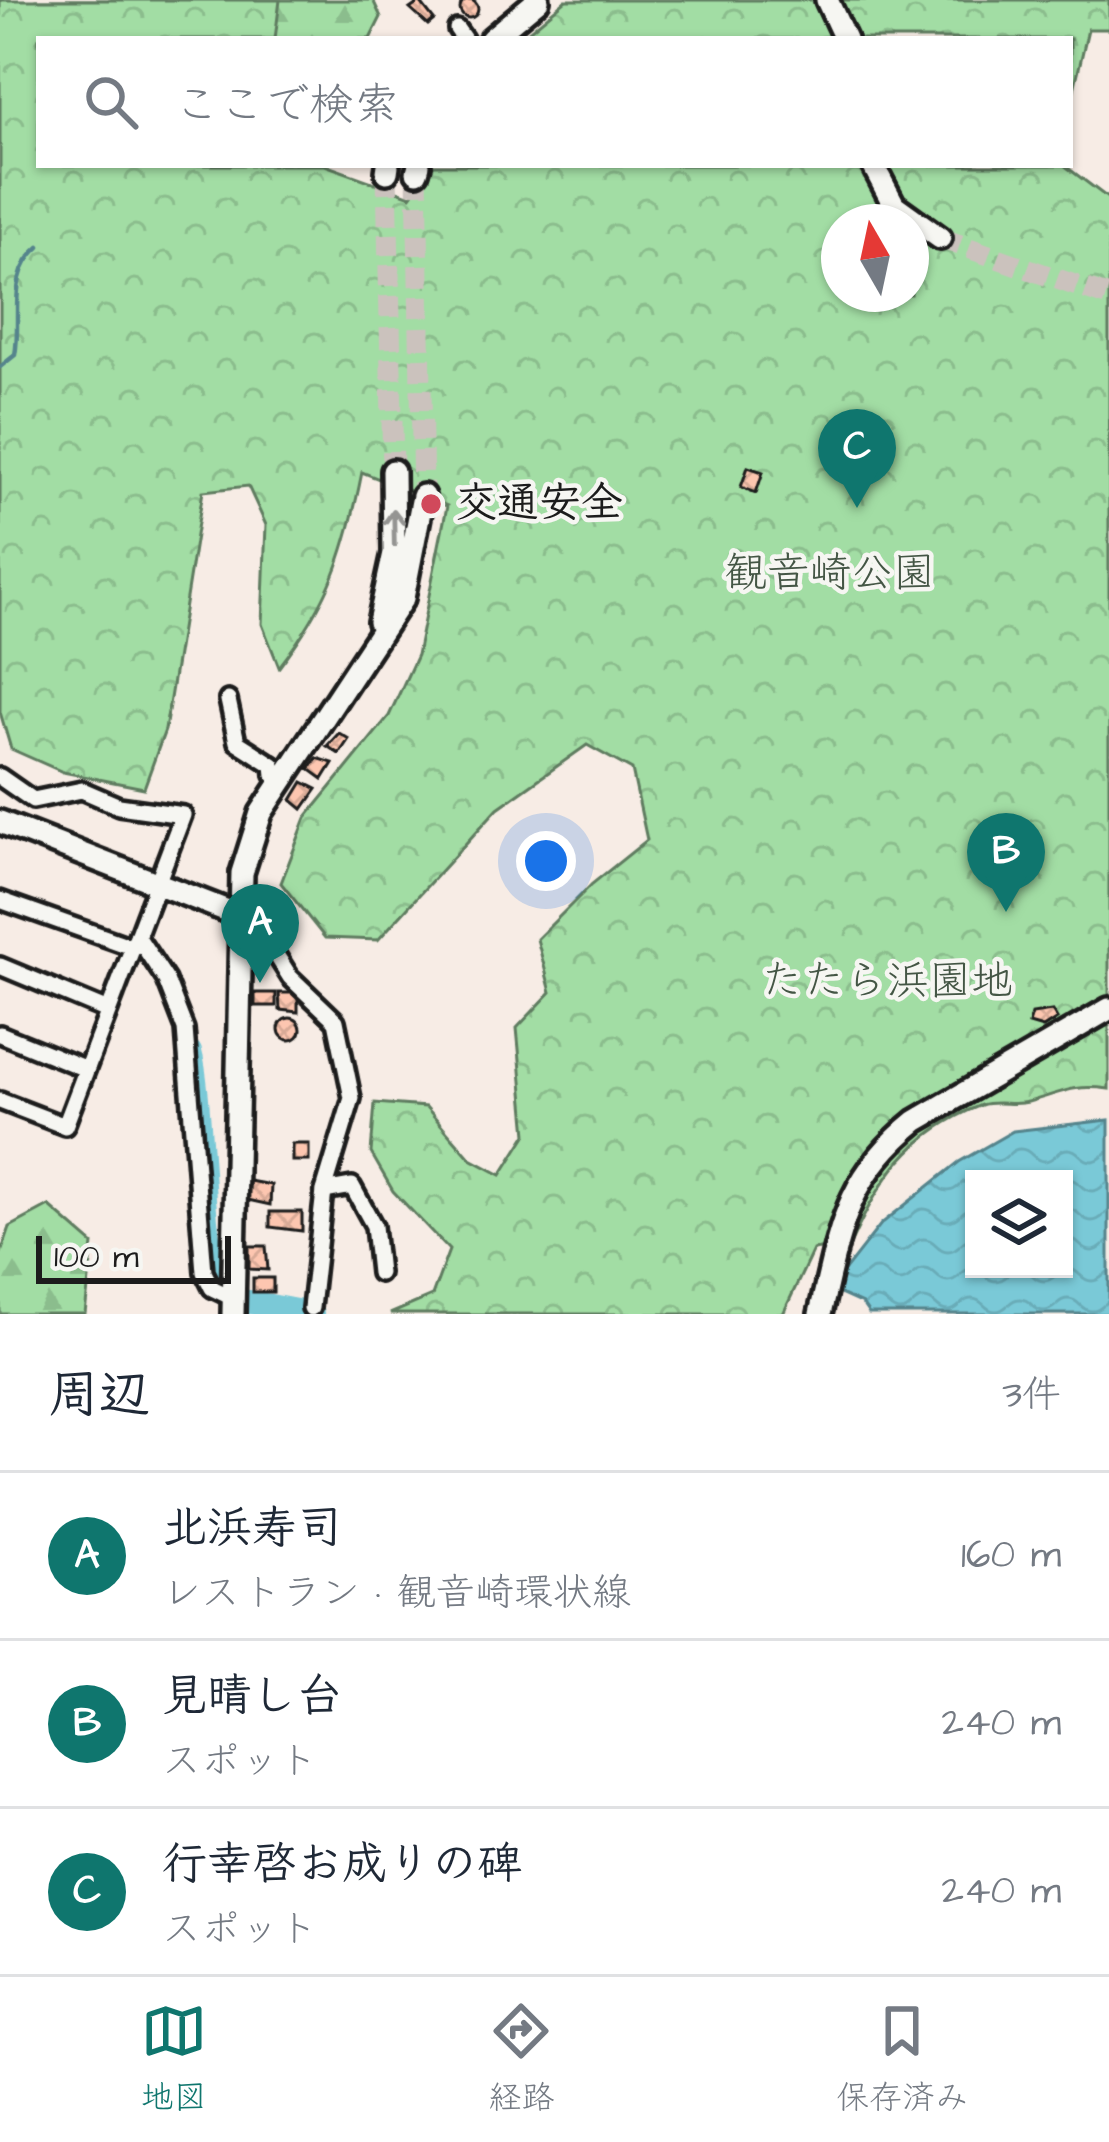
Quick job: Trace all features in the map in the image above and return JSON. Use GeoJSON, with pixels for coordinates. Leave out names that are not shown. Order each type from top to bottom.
{"type":"FeatureCollection","features":[{"type":"Feature","properties":{"kind":"main road"},"geometry":{"type":"LineString","coordinates":[[495,36],[538,0]]}},
{"type":"Feature","properties":{"kind":"main road"},"geometry":{"type":"LineString","coordinates":[[827,0],[844,36]]}},
{"type":"Feature","properties":{"kind":"main road"},"geometry":{"type":"LineString","coordinates":[[875,168],[894,205],[940,238]]}},
{"type":"Feature","properties":{"kind":"main road"},"geometry":{"type":"LineString","coordinates":[[363,661],[391,585],[393,471]]}},
{"type":"Feature","properties":{"kind":"main road"},"geometry":{"type":"LineString","coordinates":[[233,1306],[238,923],[250,842],[261,812],[403,598],[423,496]]}},
{"type":"Feature","properties":{"kind":"main road"},"geometry":{"type":"LineString","coordinates":[[0,822],[157,884],[238,923]]}},
{"type":"Feature","properties":{"kind":"main road"},"geometry":{"type":"LineString","coordinates":[[820,1314],[847,1204],[888,1144],[916,1121],[1109,1009]]}},
{"type":"Feature","properties":{"kind":"street"},"geometry":{"type":"LineString","coordinates":[[228,700],[237,742],[273,765],[274,776],[282,780]]}},
{"type":"Feature","properties":{"kind":"street"},"geometry":{"type":"LineString","coordinates":[[0,777],[33,800],[82,790],[119,806],[183,815],[65,1126],[2,1108]]}},
{"type":"Feature","properties":{"kind":"street"},"geometry":{"type":"LineString","coordinates":[[0,900],[134,942],[166,980],[185,1029],[204,1272],[212,1288],[233,1306]]}},
{"type":"Feature","properties":{"kind":"street"},"geometry":{"type":"LineString","coordinates":[[238,923],[262,932],[290,976],[336,1021],[352,1098],[324,1191],[311,1308]]}},
{"type":"Feature","properties":{"kind":"street"},"geometry":{"type":"LineString","coordinates":[[0,965],[108,1010]]}},
{"type":"Feature","properties":{"kind":"street"},"geometry":{"type":"LineString","coordinates":[[0,1034],[86,1069]]}},
{"type":"Feature","properties":{"kind":"street"},"geometry":{"type":"LineString","coordinates":[[324,1191],[352,1186],[374,1226],[379,1273]]}},
{"type":"Feature","properties":{"kind":"green space","name":"観音崎公園"},"geometry":{"type":"Polygon","coordinates":[[[0,0],[280,0],[275,36],[36,36],[36,168],[333,168],[411,196],[432,168],[1068,168],[1109,199],[1109,1089],[1075,1089],[1022,1103],[986,1104],[935,1130],[886,1179],[850,1245],[813,1250],[783,1314],[390,1314],[432,1296],[449,1250],[393,1191],[371,1153],[375,1103],[426,1107],[471,1159],[501,1175],[527,1134],[517,1028],[551,992],[537,939],[592,884],[647,840],[632,770],[587,745],[498,808],[378,940],[325,938],[281,883],[306,818],[389,716],[417,655],[447,506],[362,472],[334,576],[279,667],[262,624],[266,525],[248,486],[203,491],[165,730],[144,788],[63,772],[11,749],[0,712],[0,0]]]}},
{"type":"Feature","properties":{"kind":"green space"},"geometry":{"type":"Polygon","coordinates":[[[36,0],[373,0],[381,17],[372,36],[39,36],[36,0]]]}},
{"type":"Feature","properties":{"kind":"green space"},"geometry":{"type":"Polygon","coordinates":[[[566,0],[1109,0],[1109,29],[1088,29],[1073,94],[1073,36],[523,36],[566,0]]]}},
{"type":"Feature","properties":{"kind":"green space"},"geometry":{"type":"Polygon","coordinates":[[[49,1206],[93,1244],[85,1314],[0,1314],[0,1256],[10,1227],[49,1206]]]}},
{"type":"Feature","properties":{"kind":"water"},"geometry":{"type":"Polygon","coordinates":[[[1109,1120],[1109,1314],[869,1314],[862,1304],[838,1293],[841,1275],[881,1224],[959,1162],[1013,1131],[1109,1120]]]}},
{"type":"Feature","properties":{"kind":"building"},"geometry":{"type":"Polygon","coordinates":[[[469,0],[478,9],[469,18],[460,9],[469,0]]]}},
{"type":"Feature","properties":{"kind":"building"},"geometry":{"type":"Polygon","coordinates":[[[420,2],[434,20],[428,25],[410,9],[420,2]]]}},
{"type":"Feature","properties":{"kind":"building"},"geometry":{"type":"Polygon","coordinates":[[[748,467],[763,472],[756,493],[741,487],[748,467]]]}},
{"type":"Feature","properties":{"kind":"building"},"geometry":{"type":"Polygon","coordinates":[[[339,733],[349,739],[339,754],[327,746],[339,733]]]}},
{"type":"Feature","properties":{"kind":"building"},"geometry":{"type":"Polygon","coordinates":[[[317,758],[333,763],[323,779],[309,769],[317,758]]]}},
{"type":"Feature","properties":{"kind":"building"},"geometry":{"type":"Polygon","coordinates":[[[303,782],[317,789],[303,809],[292,800],[303,782]]]}},
{"type":"Feature","properties":{"kind":"building"},"geometry":{"type":"Polygon","coordinates":[[[255,993],[276,993],[276,1006],[255,1006],[255,993]]]}},
{"type":"Feature","properties":{"kind":"building"},"geometry":{"type":"Polygon","coordinates":[[[279,993],[298,993],[298,1012],[280,1010],[279,993]]]}},
{"type":"Feature","properties":{"kind":"building"},"geometry":{"type":"Polygon","coordinates":[[[1052,1011],[1057,1019],[1043,1028],[1029,1024],[1032,1014],[1052,1011]]]}},
{"type":"Feature","properties":{"kind":"building"},"geometry":{"type":"Polygon","coordinates":[[[290,1018],[301,1029],[290,1040],[279,1029],[290,1018]]]}},
{"type":"Feature","properties":{"kind":"building"},"geometry":{"type":"Polygon","coordinates":[[[292,1144],[309,1144],[309,1161],[292,1161],[292,1144]]]}},
{"type":"Feature","properties":{"kind":"building"},"geometry":{"type":"Polygon","coordinates":[[[249,1181],[271,1185],[270,1205],[248,1200],[249,1181]]]}},
{"type":"Feature","properties":{"kind":"building"},"geometry":{"type":"Polygon","coordinates":[[[270,1212],[302,1212],[302,1231],[270,1227],[270,1212]]]}},
{"type":"Feature","properties":{"kind":"building"},"geometry":{"type":"Polygon","coordinates":[[[249,1246],[266,1246],[268,1270],[249,1269],[249,1246]]]}},
{"type":"Feature","properties":{"kind":"building"},"geometry":{"type":"Polygon","coordinates":[[[253,1278],[273,1278],[273,1292],[253,1292],[253,1278]]]}},
{"type":"Feature","properties":{"kind":"waterway"},"geometry":{"type":"LineString","coordinates":[[0,367],[15,355],[19,283],[22,270],[39,247]]}},
{"type":"Feature","properties":{"kind":"waterway"},"geometry":{"type":"LineString","coordinates":[[190,1052],[209,1242],[222,1283]]}},
{"type":"Feature","properties":{"kind":"waterway"},"geometry":{"type":"LineString","coordinates":[[249,1302],[312,1314]]}},
{"type":"Feature","properties":{"kind":"tunnel"},"geometry":{"type":"LineString","coordinates":[[387,172],[393,471]]}},
{"type":"Feature","properties":{"kind":"tunnel"},"geometry":{"type":"LineString","coordinates":[[417,172],[423,496]]}},
{"type":"Feature","properties":{"kind":"tunnel"},"geometry":{"type":"LineString","coordinates":[[940,238],[1109,297]]}},
{"type":"Feature","properties":{"kind":"place","name":"交通安全"},"geometry":{"type":"Point","coordinates":[431,504]}},
{"type":"Feature","properties":{"kind":"place","name":"行幸啓お成りの碑"},"geometry":{"type":"Point","coordinates":[857,508]}},
{"type":"Feature","properties":{"kind":"place","name":"見晴し台"},"geometry":{"type":"Point","coordinates":[1006,912]}},
{"type":"Feature","properties":{"kind":"place","name":"北浜寿司"},"geometry":{"type":"Point","coordinates":[260,983]}},
{"type":"Feature","properties":{"kind":"park label","name":"たたら浜園地"},"geometry":{"type":"Point","coordinates":[887,982]}}]}
